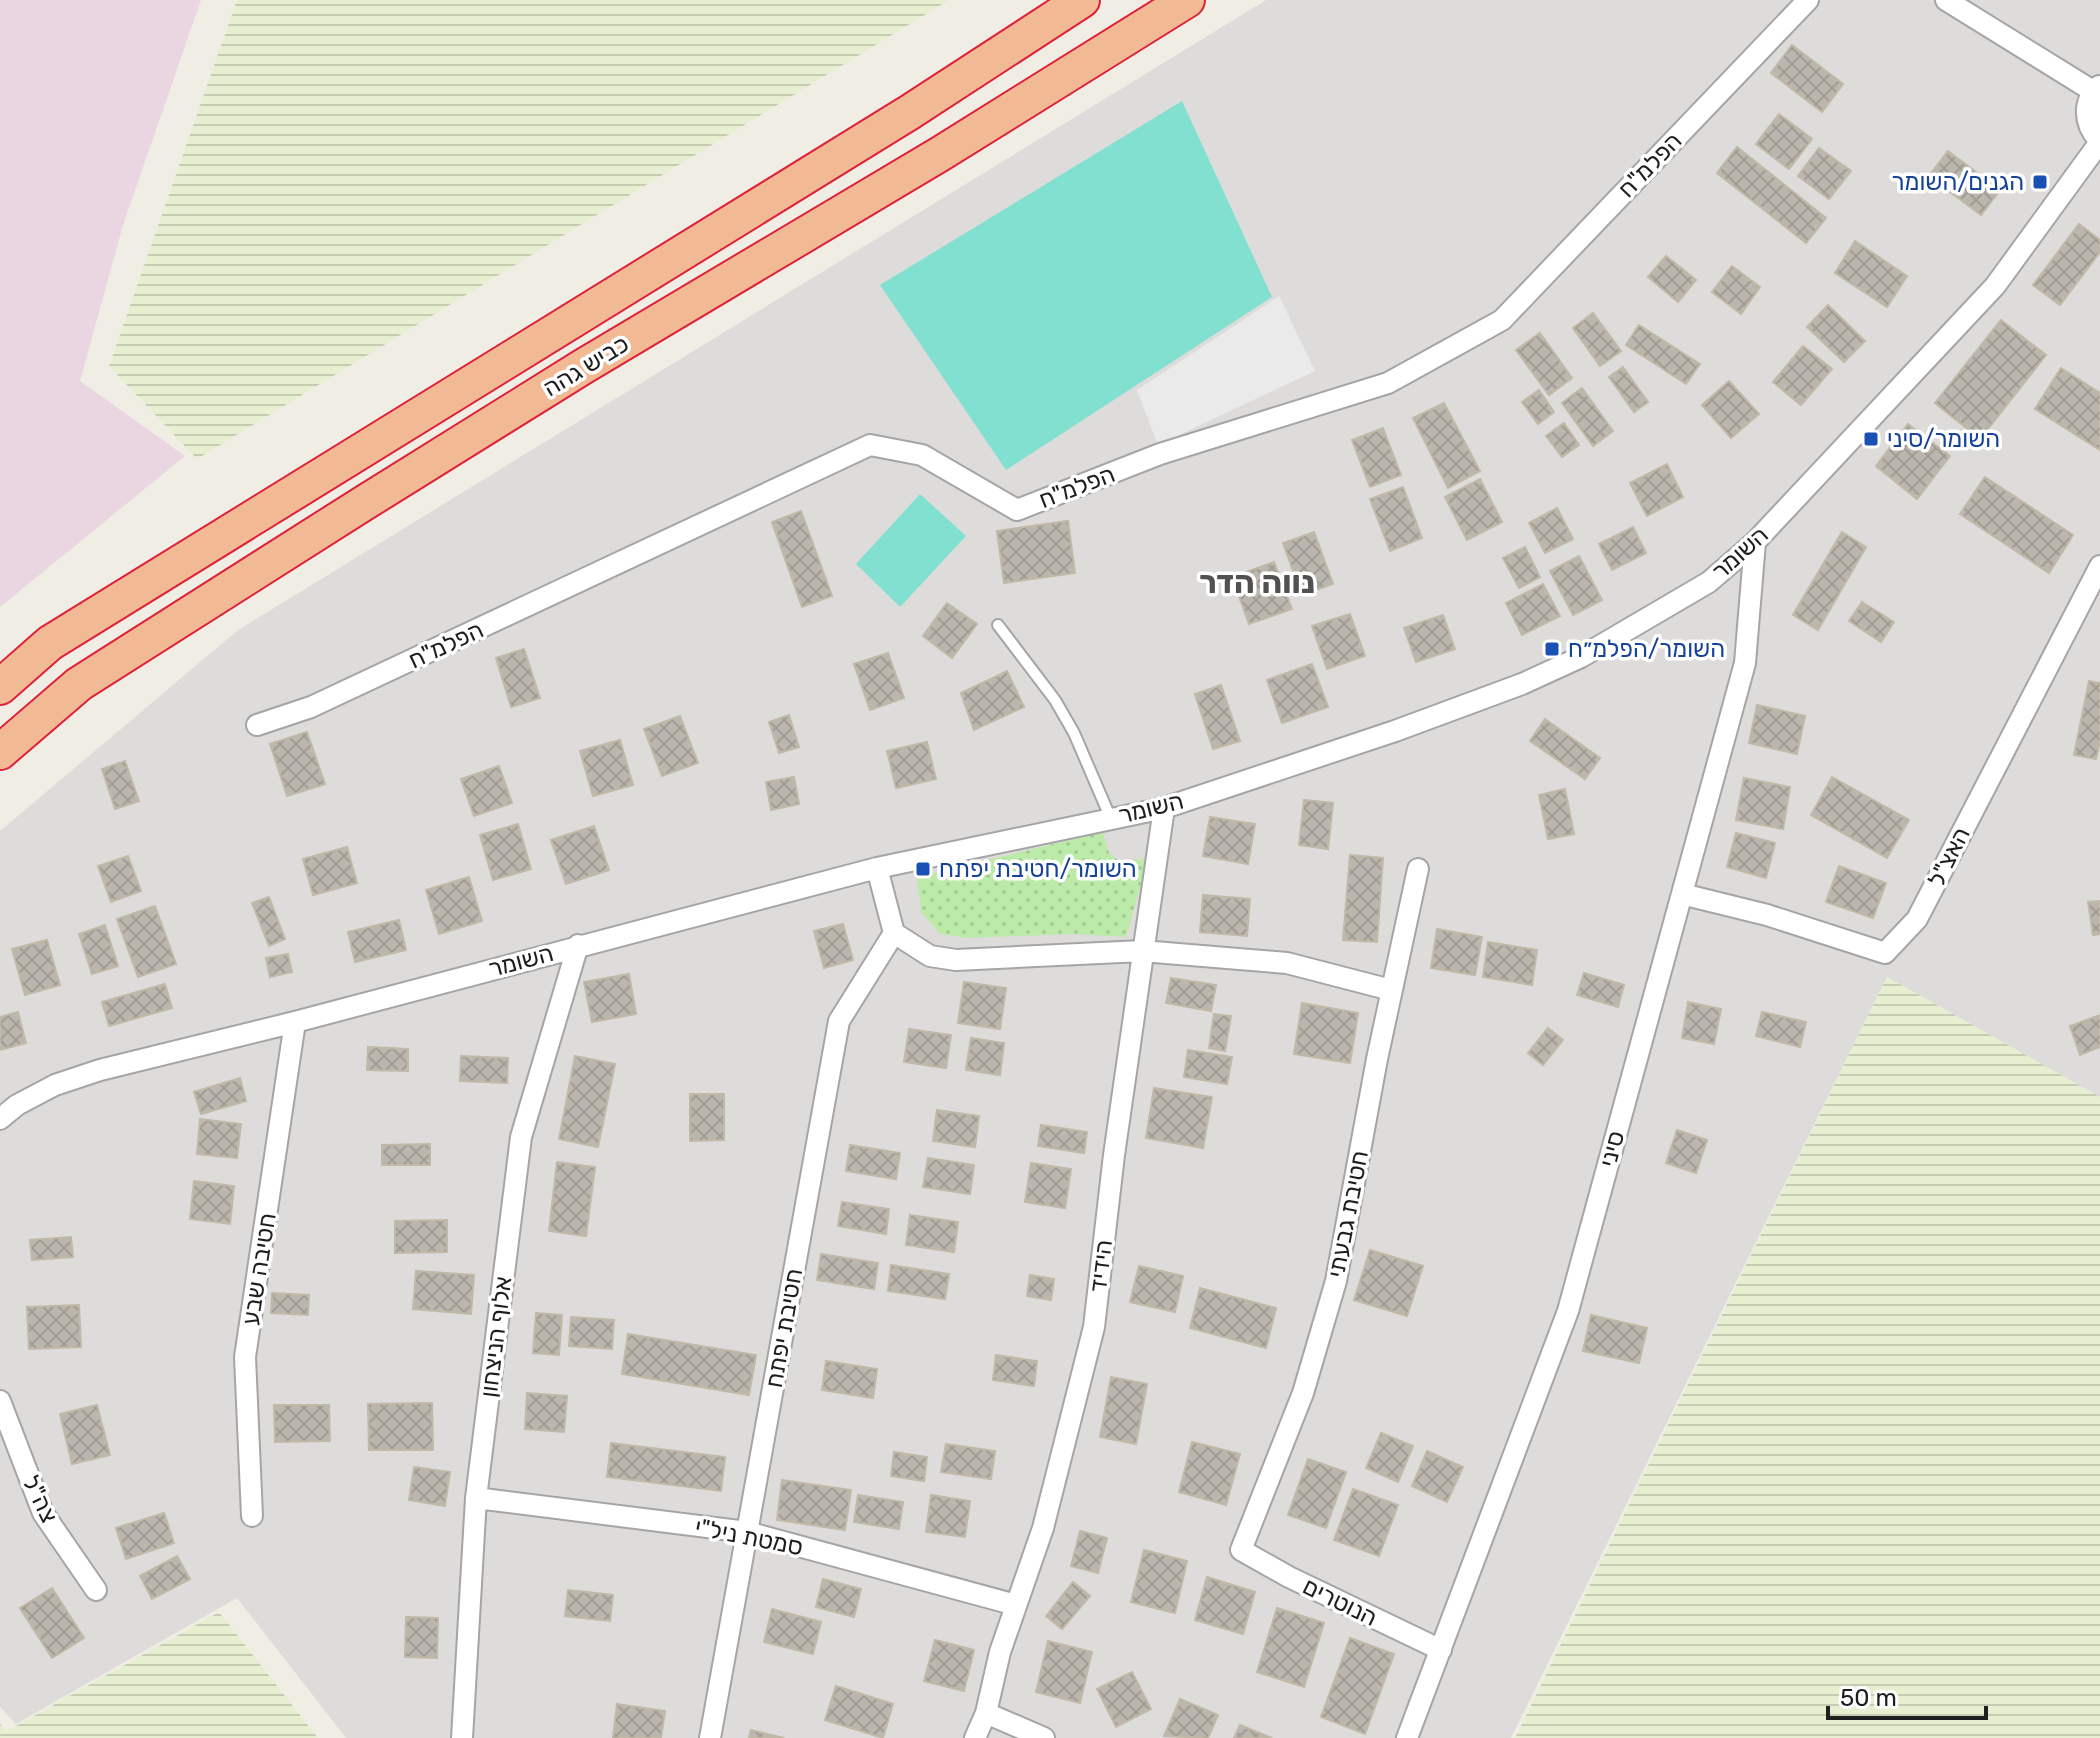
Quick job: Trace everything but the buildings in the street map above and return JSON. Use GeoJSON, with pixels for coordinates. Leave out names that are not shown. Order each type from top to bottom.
{"type":"FeatureCollection","features":[{"type":"Feature","properties":{"kind":"highway","name":"כביש גהה"},"geometry":{"type":"LineString","coordinates":[[0,687],[50,643],[910,112],[1082,0]]}},
{"type":"Feature","properties":{"kind":"highway","name":"כביש גהה"},"geometry":{"type":"LineString","coordinates":[[0,752],[79,684],[364,503],[584,366],[940,154],[1187,0]]}},
{"type":"Feature","properties":{"kind":"street","name":"הפלמ\"ח"},"geometry":{"type":"LineString","coordinates":[[257,725],[311,707],[870,445],[922,455],[1017,510],[1160,454],[1388,383],[1502,320],[1808,0]]}},
{"type":"Feature","properties":{"kind":"street"},"geometry":{"type":"LineString","coordinates":[[1946,0],[2098,91],[2089,114],[2100,139]]}},
{"type":"Feature","properties":{"kind":"street","name":"השומר"},"geometry":{"type":"LineString","coordinates":[[0,1119],[17,1105],[55,1085],[85,1075],[877,868],[1164,808],[1395,731],[1534,679],[1581,657],[1709,582],[1755,542],[1995,286],[2100,139]]}},
{"type":"Feature","properties":{"kind":"street","name":"סיני"},"geometry":{"type":"LineString","coordinates":[[1407,1738],[1568,1311],[1745,663],[1755,542]]}},
{"type":"Feature","properties":{"kind":"street","name":"האצ\"ל"},"geometry":{"type":"LineString","coordinates":[[1682,894],[1767,915],[1885,953],[1917,919],[2100,566]]}},
{"type":"Feature","properties":{"kind":"street","name":"הידיד"},"geometry":{"type":"LineString","coordinates":[[975,1738],[986,1713],[1000,1652],[1062,1461],[1094,1327],[1142,951],[1164,808]]}},
{"type":"Feature","properties":{"kind":"street"},"geometry":{"type":"LineString","coordinates":[[877,868],[894,933],[930,956],[956,960],[1142,951],[1287,963],[1391,990]]}},
{"type":"Feature","properties":{"kind":"street","name":"חטיבת גבעתי"},"geometry":{"type":"LineString","coordinates":[[1241,1550],[1303,1393],[1336,1281],[1391,990],[1418,869]]}},
{"type":"Feature","properties":{"kind":"street","name":"חטיבת יפתח"},"geometry":{"type":"LineString","coordinates":[[710,1738],[839,1021],[894,933]]}},
{"type":"Feature","properties":{"kind":"street","name":"אלוף הניצחון"},"geometry":{"type":"LineString","coordinates":[[462,1738],[476,1498],[521,1137],[578,945]]}},
{"type":"Feature","properties":{"kind":"street","name":"חטיבה שבע"},"geometry":{"type":"LineString","coordinates":[[252,1516],[245,1357],[295,1022]]}},
{"type":"Feature","properties":{"kind":"street","name":"צה\"ל"},"geometry":{"type":"LineString","coordinates":[[0,1401],[43,1513],[96,1590]]}},
{"type":"Feature","properties":{"kind":"street","name":"סמטת ניל\"י"},"geometry":{"type":"LineString","coordinates":[[476,1498],[747,1532],[1016,1605]]}},
{"type":"Feature","properties":{"kind":"street","name":"הנוטרים"},"geometry":{"type":"LineString","coordinates":[[1241,1550],[1289,1577],[1441,1650]]}},
{"type":"Feature","properties":{"kind":"street"},"geometry":{"type":"LineString","coordinates":[[986,1713],[1044,1738]]}},
{"type":"Feature","properties":{"kind":"lane"},"geometry":{"type":"LineString","coordinates":[[998,625],[1055,700],[1074,733],[1111,819]]}},
{"type":"Feature","properties":{"kind":"shaded area"},"geometry":{"type":"Polygon","coordinates":[[[0,0],[201,0],[123,225],[80,381],[185,456],[0,607],[0,0]]]}},
{"type":"Feature","properties":{"kind":"shaded area"},"geometry":{"type":"Polygon","coordinates":[[[1266,0],[2100,0],[2100,1097],[1887,977],[1511,1738],[346,1738],[237,1598],[16,1724],[0,1707],[0,831],[238,630],[1266,0]]]}},
{"type":"Feature","properties":{"kind":"shaded area"},"geometry":{"type":"Polygon","coordinates":[[[1182,101],[1272,297],[1006,470],[880,285],[1182,101]]]}},
{"type":"Feature","properties":{"kind":"shaded area"},"geometry":{"type":"Polygon","coordinates":[[[1279,296],[1315,371],[1158,445],[1137,390],[1279,296]]]}},
{"type":"Feature","properties":{"kind":"shaded area"},"geometry":{"type":"Polygon","coordinates":[[[920,494],[966,536],[900,607],[856,564],[920,494]]]}},
{"type":"Feature","properties":{"kind":"green space"},"geometry":{"type":"Polygon","coordinates":[[[237,0],[949,0],[197,459],[109,366],[237,0]]]}},
{"type":"Feature","properties":{"kind":"green space"},"geometry":{"type":"Polygon","coordinates":[[[1103,832],[1109,853],[1119,861],[1148,859],[1126,937],[1074,934],[968,938],[940,934],[921,912],[917,877],[1103,832]]]}},
{"type":"Feature","properties":{"kind":"green space"},"geometry":{"type":"Polygon","coordinates":[[[1887,977],[2100,1097],[2100,1738],[1515,1738],[1887,977]]]}},
{"type":"Feature","properties":{"kind":"green space"},"geometry":{"type":"Polygon","coordinates":[[[219,1612],[318,1738],[0,1738],[0,1724],[7,1731],[219,1612]]]}},
{"type":"Feature","properties":{"kind":"place","name":"הגנים/השומר"},"geometry":{"type":"Point","coordinates":[2040,182]}},
{"type":"Feature","properties":{"kind":"place","name":"השומר/סיני"},"geometry":{"type":"Point","coordinates":[1871,439]}},
{"type":"Feature","properties":{"kind":"place","name":"השומר/הפלמ״ח"},"geometry":{"type":"Point","coordinates":[1552,649]}},
{"type":"Feature","properties":{"kind":"place","name":"השומר/חטיבת יפתח"},"geometry":{"type":"Point","coordinates":[923,869]}},
{"type":"Feature","properties":{"kind":"district","name":"נווה הדר"},"geometry":{"type":"Point","coordinates":[1257,582]}}]}
